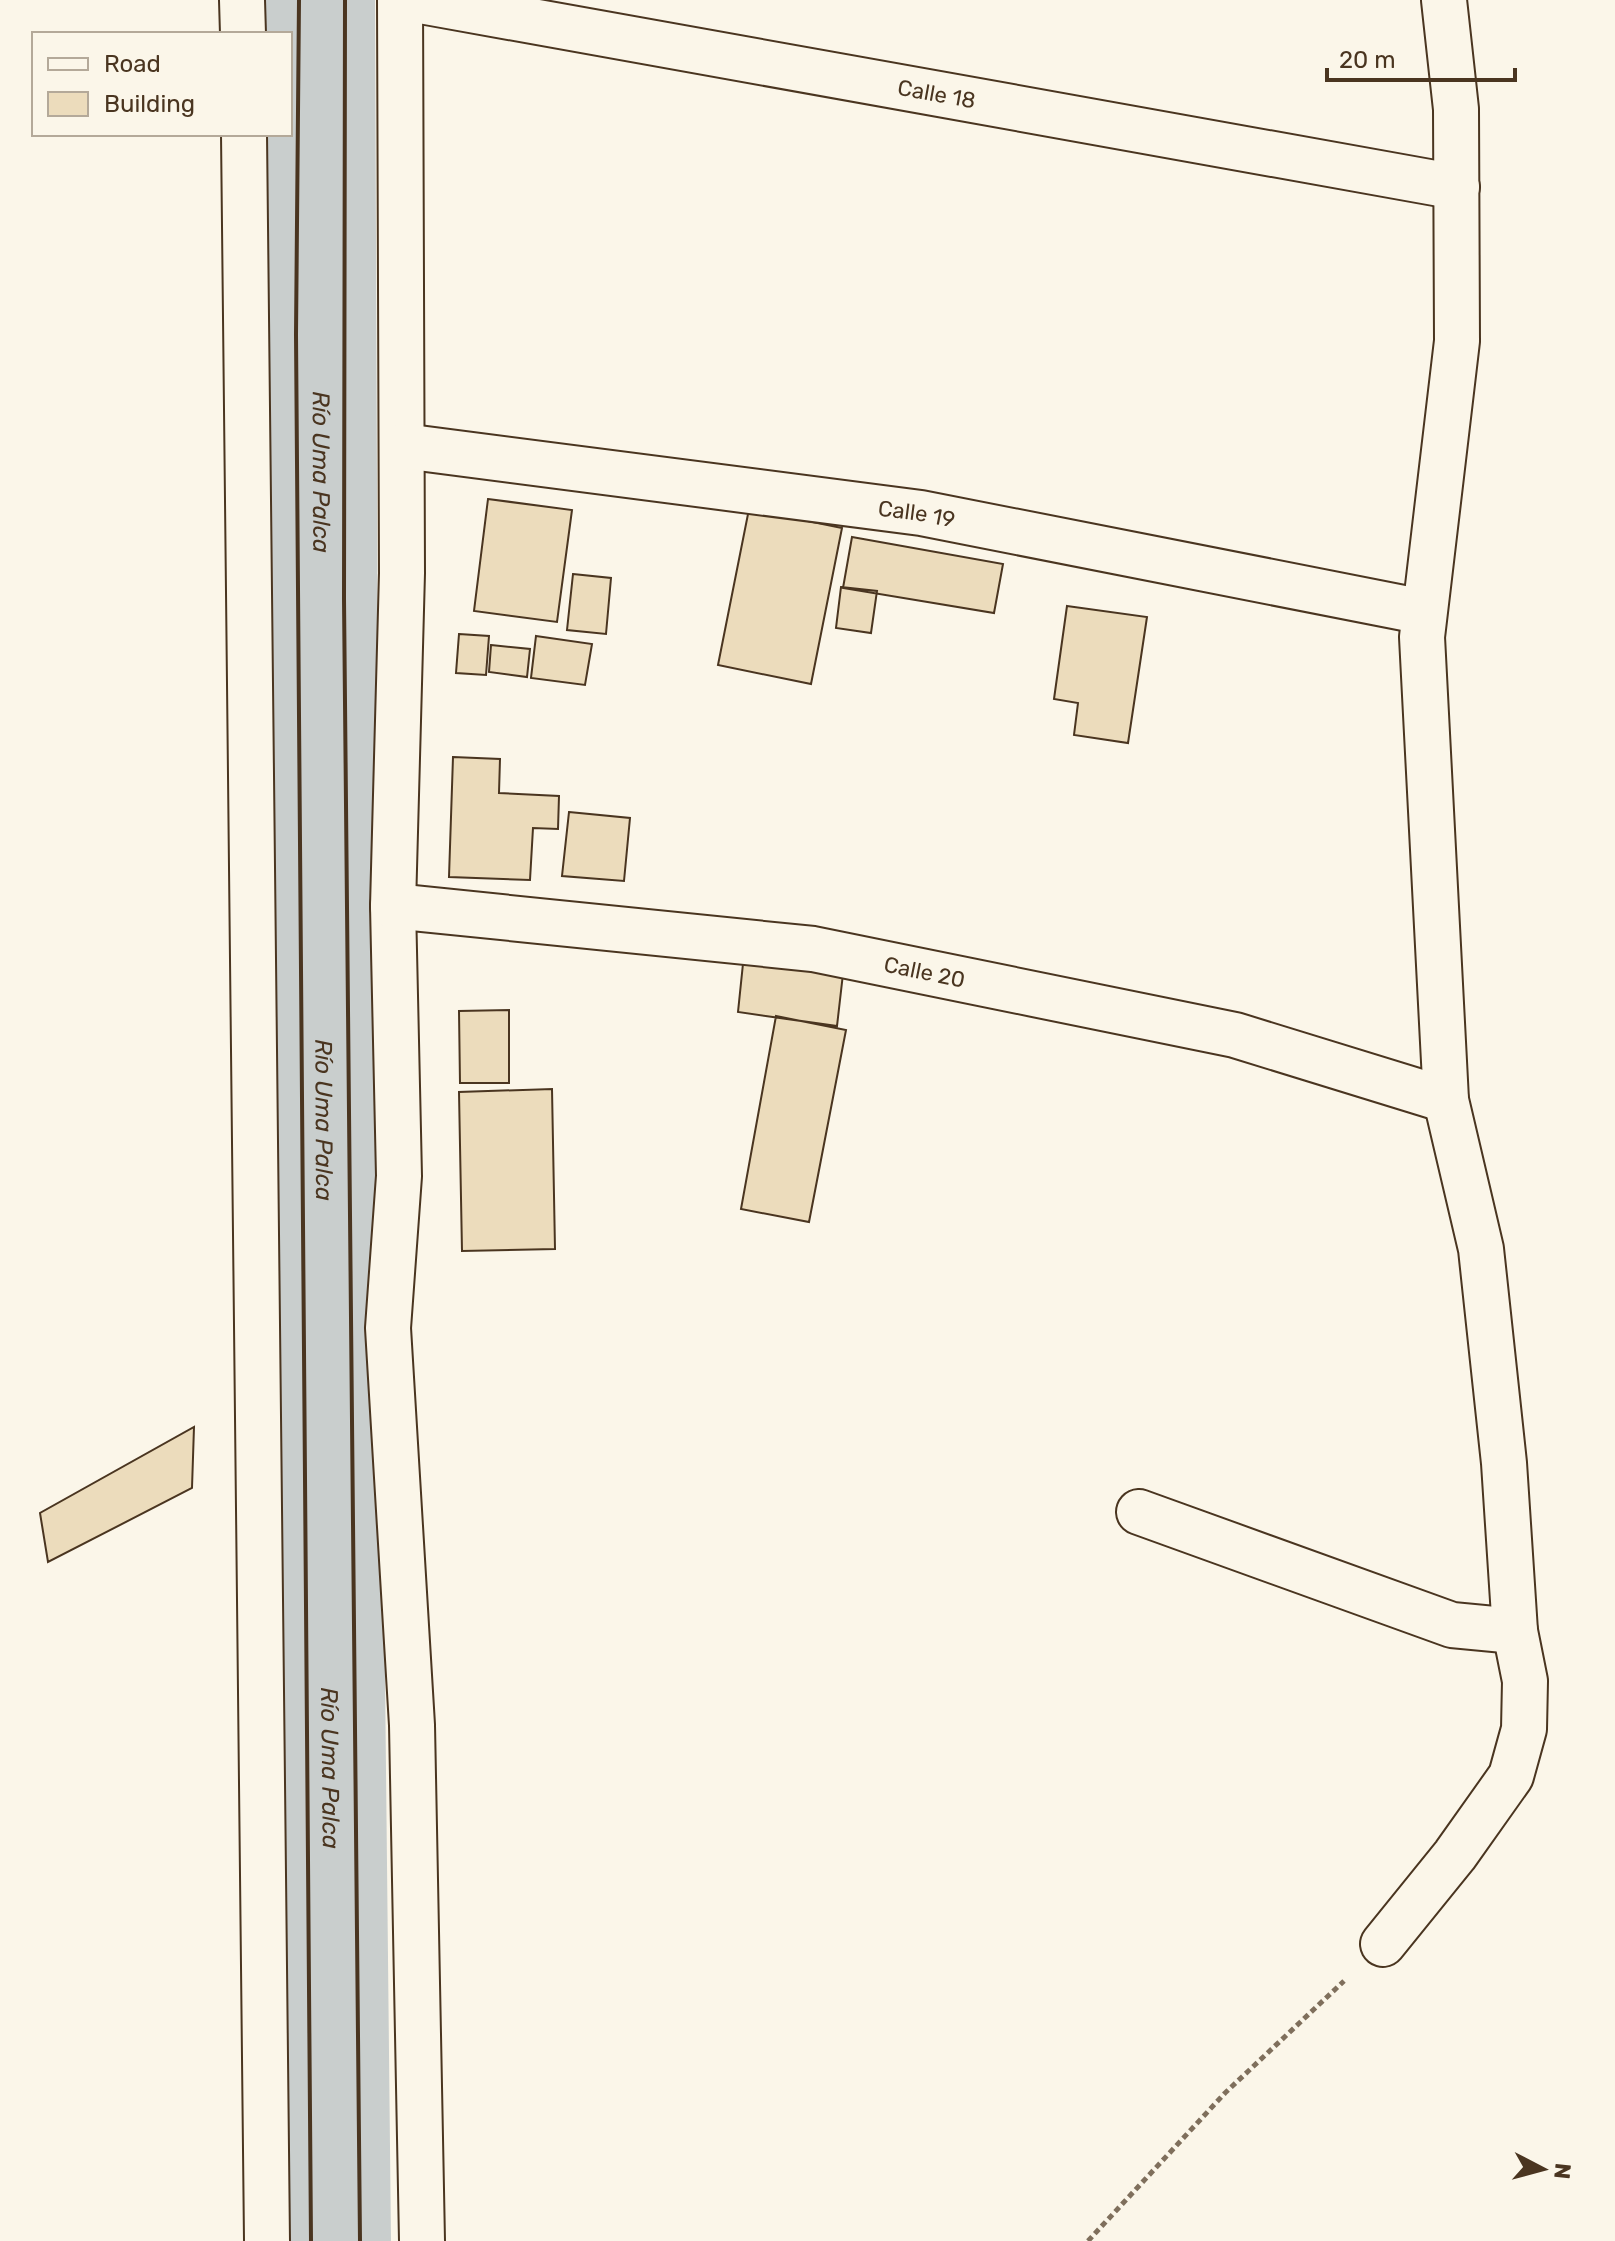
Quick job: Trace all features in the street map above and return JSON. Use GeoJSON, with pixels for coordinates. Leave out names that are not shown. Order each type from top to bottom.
{"type":"FeatureCollection","features":[{"type":"Feature","properties":{"kind":"street"},"geometry":{"type":"LineString","coordinates":[[242,0],[243,32]]}},
{"type":"Feature","properties":{"kind":"street"},"geometry":{"type":"LineString","coordinates":[[400,0],[403,446],[393,906],[399,1176],[388,1328],[412,1725],[422,2241]]}},
{"type":"Feature","properties":{"kind":"street","name":"Calle 18"},"geometry":{"type":"LineString","coordinates":[[415,0],[1457,187]]}},
{"type":"Feature","properties":{"kind":"street"},"geometry":{"type":"LineString","coordinates":[[1383,1944],[1455,1855],[1511,1776],[1524,1729],[1525,1681],[1515,1631],[1504,1463],[1481,1249],[1446,1100],[1422,637],[1457,341],[1456,109],[1444,0]]}},
{"type":"Feature","properties":{"kind":"street"},"geometry":{"type":"LineString","coordinates":[[244,136],[267,2241]]}},
{"type":"Feature","properties":{"kind":"street","name":"Calle 19"},"geometry":{"type":"LineString","coordinates":[[403,446],[921,513],[1424,612]]}},
{"type":"Feature","properties":{"kind":"street","name":"Calle 20"},"geometry":{"type":"LineString","coordinates":[[393,906],[813,949],[1235,1035],[1446,1100]]}},
{"type":"Feature","properties":{"kind":"street"},"geometry":{"type":"LineString","coordinates":[[1139,1512],[1452,1625],[1515,1631]]}},
{"type":"Feature","properties":{"kind":"path"},"geometry":{"type":"LineString","coordinates":[[1088,2241],[1225,2093],[1383,1944]]}},
{"type":"Feature","properties":{"kind":"building"},"geometry":{"type":"Polygon","coordinates":[[[488,499],[572,510],[557,622],[474,611],[488,499]]]}},
{"type":"Feature","properties":{"kind":"building"},"geometry":{"type":"Polygon","coordinates":[[[749,509],[842,528],[811,684],[718,665],[749,509]]]}},
{"type":"Feature","properties":{"kind":"building"},"geometry":{"type":"Polygon","coordinates":[[[852,537],[1003,564],[994,613],[843,588],[852,537]]]}},
{"type":"Feature","properties":{"kind":"building"},"geometry":{"type":"Polygon","coordinates":[[[573,574],[611,578],[606,634],[567,630],[573,574]]]}},
{"type":"Feature","properties":{"kind":"building"},"geometry":{"type":"Polygon","coordinates":[[[841,587],[877,591],[871,633],[836,628],[841,587]]]}},
{"type":"Feature","properties":{"kind":"building"},"geometry":{"type":"Polygon","coordinates":[[[1067,606],[1147,617],[1128,743],[1074,735],[1078,703],[1054,699],[1067,606]]]}},
{"type":"Feature","properties":{"kind":"building"},"geometry":{"type":"Polygon","coordinates":[[[459,634],[489,636],[486,675],[456,673],[459,634]]]}},
{"type":"Feature","properties":{"kind":"building"},"geometry":{"type":"Polygon","coordinates":[[[536,636],[592,644],[585,685],[531,678],[536,636]]]}},
{"type":"Feature","properties":{"kind":"building"},"geometry":{"type":"Polygon","coordinates":[[[491,645],[530,649],[527,677],[489,672],[491,645]]]}},
{"type":"Feature","properties":{"kind":"building"},"geometry":{"type":"Polygon","coordinates":[[[453,757],[500,759],[499,793],[559,796],[558,829],[533,828],[530,880],[449,877],[453,757]]]}},
{"type":"Feature","properties":{"kind":"building"},"geometry":{"type":"Polygon","coordinates":[[[569,812],[630,818],[624,881],[562,876],[569,812]]]}},
{"type":"Feature","properties":{"kind":"building"},"geometry":{"type":"Polygon","coordinates":[[[744,954],[844,965],[837,1026],[738,1012],[744,954]]]}},
{"type":"Feature","properties":{"kind":"building"},"geometry":{"type":"Polygon","coordinates":[[[509,1010],[509,1083],[460,1083],[459,1011],[509,1010]]]}},
{"type":"Feature","properties":{"kind":"building"},"geometry":{"type":"Polygon","coordinates":[[[776,1016],[846,1030],[809,1222],[741,1209],[776,1016]]]}},
{"type":"Feature","properties":{"kind":"building"},"geometry":{"type":"Polygon","coordinates":[[[552,1089],[555,1249],[462,1251],[459,1092],[552,1089]]]}},
{"type":"Feature","properties":{"kind":"building"},"geometry":{"type":"Polygon","coordinates":[[[194,1427],[192,1488],[48,1562],[40,1513],[194,1427]]]}},
{"type":"Feature","properties":{"kind":"waterway","name":"Río Uma Palca"},"geometry":{"type":"LineString","coordinates":[[319,0],[324,1205],[335,2241]]}},
{"type":"Feature","properties":{"kind":"wall"},"geometry":{"type":"LineString","coordinates":[[299,0],[296,335],[311,2241]]}},
{"type":"Feature","properties":{"kind":"wall"},"geometry":{"type":"LineString","coordinates":[[345,0],[344,599],[360,2241]]}}]}
